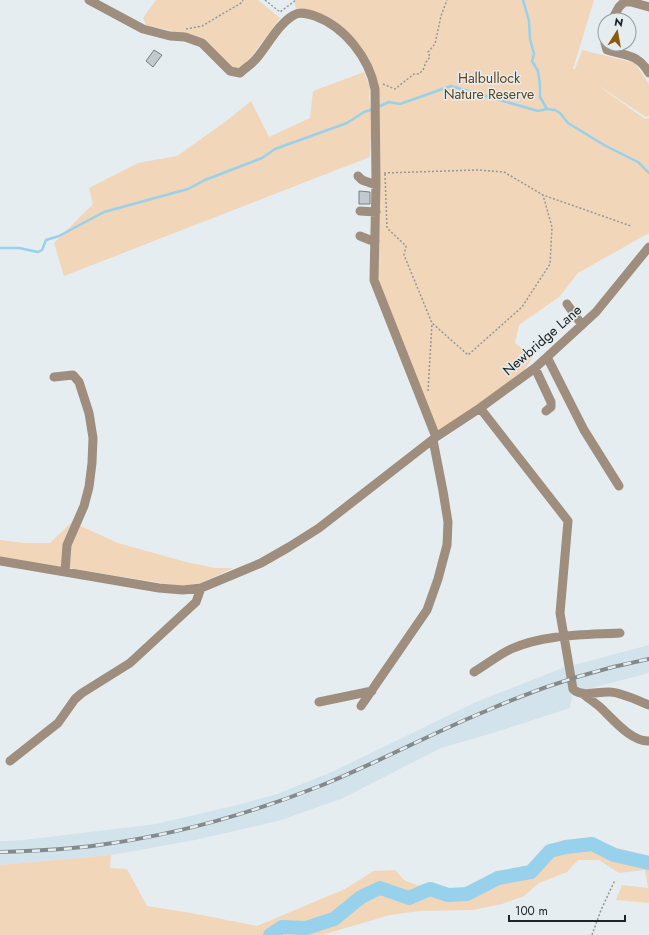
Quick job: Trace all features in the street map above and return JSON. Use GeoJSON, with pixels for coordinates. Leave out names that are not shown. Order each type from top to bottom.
{"type":"FeatureCollection","features":[{"type":"Feature","properties":{"kind":"street"},"geometry":{"type":"LineString","coordinates":[[89,0],[143,29],[170,36],[185,37],[202,43],[230,71],[240,73],[255,60],[287,19],[297,13],[308,13],[320,18],[344,33],[364,59],[374,82],[381,173],[376,185],[374,280],[434,438],[448,522],[447,545],[438,579],[427,610],[361,706]]}},
{"type":"Feature","properties":{"kind":"street"},"geometry":{"type":"LineString","coordinates":[[616,12],[618,7],[624,2],[631,2],[649,7]]}},
{"type":"Feature","properties":{"kind":"street"},"geometry":{"type":"LineString","coordinates":[[614,52],[636,58],[642,62],[649,73]]}},
{"type":"Feature","properties":{"kind":"street"},"geometry":{"type":"LineString","coordinates":[[358,176],[362,180],[376,185]]}},
{"type":"Feature","properties":{"kind":"street"},"geometry":{"type":"LineString","coordinates":[[360,211],[376,212]]}},
{"type":"Feature","properties":{"kind":"street"},"geometry":{"type":"LineString","coordinates":[[360,236],[370,240],[375,240]]}},
{"type":"Feature","properties":{"kind":"street","name":"Newbridge Lane"},"geometry":{"type":"LineString","coordinates":[[0,562],[159,588],[183,590],[201,588],[261,563],[289,548],[351,504],[434,438],[480,408],[535,368],[596,312],[649,246]]}},
{"type":"Feature","properties":{"kind":"street"},"geometry":{"type":"LineString","coordinates":[[567,304],[582,325]]}},
{"type":"Feature","properties":{"kind":"street"},"geometry":{"type":"LineString","coordinates":[[547,357],[584,430],[619,486]]}},
{"type":"Feature","properties":{"kind":"street"},"geometry":{"type":"LineString","coordinates":[[535,368],[552,402],[551,407],[546,411]]}},
{"type":"Feature","properties":{"kind":"street"},"geometry":{"type":"LineString","coordinates":[[54,377],[73,375],[79,382],[89,413],[93,438],[89,487],[84,506],[67,546],[65,572]]}},
{"type":"Feature","properties":{"kind":"street"},"geometry":{"type":"LineString","coordinates":[[480,408],[568,521],[560,613],[573,689],[576,692],[582,693],[611,692],[649,705]]}},
{"type":"Feature","properties":{"kind":"street"},"geometry":{"type":"LineString","coordinates":[[10,761],[58,723],[75,699],[130,663],[196,602],[201,588]]}},
{"type":"Feature","properties":{"kind":"street"},"geometry":{"type":"LineString","coordinates":[[474,672],[511,649],[530,643],[564,636],[620,633]]}},
{"type":"Feature","properties":{"kind":"street"},"geometry":{"type":"LineString","coordinates":[[320,702],[372,691]]}},
{"type":"Feature","properties":{"kind":"street"},"geometry":{"type":"LineString","coordinates":[[582,693],[626,731],[634,736],[649,741]]}},
{"type":"Feature","properties":{"kind":"path"},"geometry":{"type":"LineString","coordinates":[[170,36],[180,30],[202,26],[241,3],[243,0]]}},
{"type":"Feature","properties":{"kind":"path"},"geometry":{"type":"LineString","coordinates":[[265,0],[280,12],[296,0]]}},
{"type":"Feature","properties":{"kind":"path"},"geometry":{"type":"LineString","coordinates":[[380,83],[395,89],[414,74],[419,74],[423,70],[430,57],[428,52],[435,44],[441,16],[447,0]]}},
{"type":"Feature","properties":{"kind":"path"},"geometry":{"type":"LineString","coordinates":[[543,195],[552,228],[550,264],[522,307],[468,355],[432,323],[404,255],[406,246],[387,228],[381,173],[477,170],[504,172],[543,195],[631,226]]}},
{"type":"Feature","properties":{"kind":"path"},"geometry":{"type":"LineString","coordinates":[[427,397],[432,323]]}},
{"type":"Feature","properties":{"kind":"path"},"geometry":{"type":"LineString","coordinates":[[592,935],[601,910],[615,880]]}},
{"type":"Feature","properties":{"kind":"shaded area"},"geometry":{"type":"Polygon","coordinates":[[[649,645],[649,673],[584,690],[577,688],[574,665],[649,645]]]}},
{"type":"Feature","properties":{"kind":"shaded area"},"geometry":{"type":"Polygon","coordinates":[[[565,667],[572,698],[570,708],[441,748],[341,799],[278,821],[195,840],[111,855],[0,865],[0,841],[24,840],[156,824],[277,794],[334,771],[476,702],[565,667]]]}},
{"type":"Feature","properties":{"kind":"green space"},"geometry":{"type":"Polygon","coordinates":[[[156,0],[258,0],[280,18],[251,57],[239,69],[232,67],[180,33],[146,25],[143,18],[156,0]]]}},
{"type":"Feature","properties":{"kind":"green space","name":"Halbullock Nature Reserve"},"geometry":{"type":"Polygon","coordinates":[[[295,0],[594,0],[573,69],[575,69],[582,50],[635,63],[649,84],[649,116],[646,117],[593,82],[645,119],[649,118],[649,233],[578,273],[559,297],[519,325],[515,343],[533,357],[517,381],[436,437],[374,280],[374,82],[344,33],[297,11],[295,0]]]}},
{"type":"Feature","properties":{"kind":"green space"},"geometry":{"type":"Polygon","coordinates":[[[364,72],[370,87],[369,97],[372,117],[370,157],[64,276],[54,243],[93,204],[89,188],[138,163],[177,156],[225,122],[251,101],[269,137],[310,118],[313,91],[364,72]]]}},
{"type":"Feature","properties":{"kind":"green space"},"geometry":{"type":"Polygon","coordinates":[[[72,522],[118,543],[186,562],[215,568],[233,568],[201,583],[180,586],[0,557],[0,540],[24,543],[50,543],[72,522]]]}},
{"type":"Feature","properties":{"kind":"green space"},"geometry":{"type":"Polygon","coordinates":[[[596,839],[617,848],[649,856],[649,903],[616,900],[622,885],[648,888],[645,870],[619,873],[599,860],[578,860],[567,872],[539,883],[524,896],[502,904],[473,910],[419,911],[390,915],[322,935],[0,935],[0,865],[111,855],[110,868],[127,869],[147,906],[257,926],[345,889],[374,871],[395,870],[404,880],[416,885],[432,884],[456,891],[494,874],[526,867],[540,854],[563,840],[596,839]]]}},
{"type":"Feature","properties":{"kind":"building"},"geometry":{"type":"Polygon","coordinates":[[[154,50],[162,55],[153,67],[146,61],[154,50]]]}},
{"type":"Feature","properties":{"kind":"building"},"geometry":{"type":"Polygon","coordinates":[[[359,191],[370,192],[370,204],[359,204],[359,191]]]}},
{"type":"Feature","properties":{"kind":"waterway"},"geometry":{"type":"LineString","coordinates":[[523,0],[529,21],[530,39],[534,54],[532,61],[538,71],[540,97],[547,109]]}},
{"type":"Feature","properties":{"kind":"waterway"},"geometry":{"type":"LineString","coordinates":[[378,107],[389,102],[400,104],[451,86],[538,111],[547,109],[555,110],[560,113],[568,123],[604,145],[638,162],[649,173]]}},
{"type":"Feature","properties":{"kind":"waterway"},"geometry":{"type":"LineString","coordinates":[[0,248],[19,248],[38,252],[42,250],[46,240],[59,236],[104,212],[188,189],[205,180],[262,158],[275,149],[347,123],[364,112],[373,109]]}},
{"type":"Feature","properties":{"kind":"waterway"},"geometry":{"type":"LineString","coordinates":[[270,935],[282,927],[306,928],[334,919],[361,897],[380,888],[409,898],[430,889],[448,895],[467,894],[498,878],[531,872],[550,851],[566,847],[592,844],[614,855],[649,863]]}},
{"type":"Feature","properties":{"kind":"railway"},"geometry":{"type":"LineString","coordinates":[[0,852],[74,848],[156,836],[266,806],[320,786],[465,720],[526,695],[566,680],[628,663],[649,659]]}}]}
